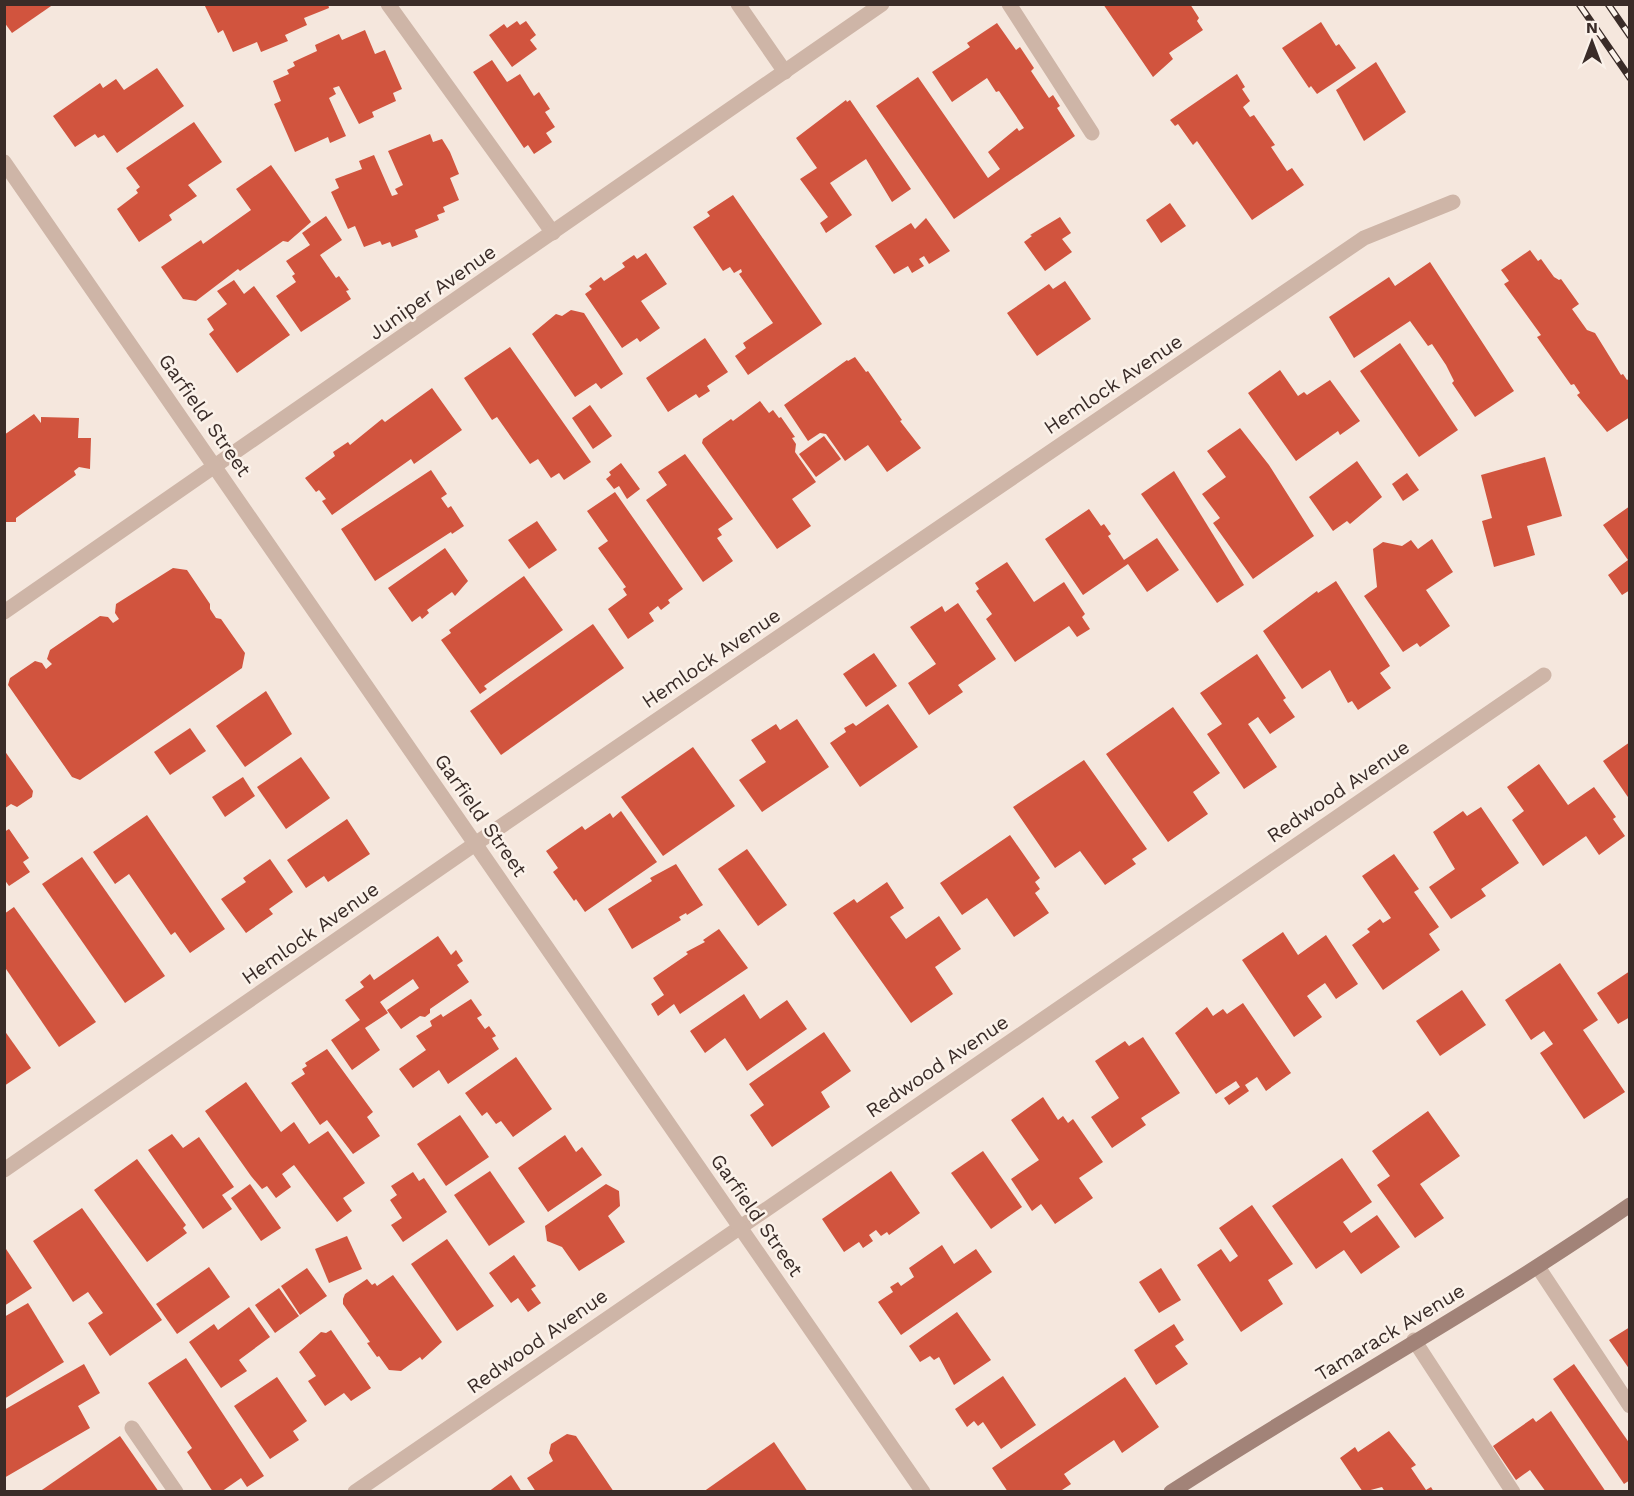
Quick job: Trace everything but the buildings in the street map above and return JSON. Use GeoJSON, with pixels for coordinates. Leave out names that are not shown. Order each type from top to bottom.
{"type":"FeatureCollection","features":[{"type":"Feature","properties":{"kind":"main road","name":"Tamarack Avenue"},"geometry":{"type":"LineString","coordinates":[[1171,1491],[1414,1340],[1538,1267],[1629,1206]]}},
{"type":"Feature","properties":{"kind":"street"},"geometry":{"type":"LineString","coordinates":[[388,4],[553,233]]}},
{"type":"Feature","properties":{"kind":"street"},"geometry":{"type":"LineString","coordinates":[[738,4],[786,72]]}},
{"type":"Feature","properties":{"kind":"street","name":"Juniper Avenue"},"geometry":{"type":"LineString","coordinates":[[4,612],[882,4]]}},
{"type":"Feature","properties":{"kind":"street"},"geometry":{"type":"LineString","coordinates":[[1010,4],[1092,133]]}},
{"type":"Feature","properties":{"kind":"street","name":"Garfield Street"},"geometry":{"type":"LineString","coordinates":[[4,162],[923,1491]]}},
{"type":"Feature","properties":{"kind":"street","name":"Hemlock Avenue"},"geometry":{"type":"LineString","coordinates":[[4,1170],[475,844],[1364,238],[1453,202]]}},
{"type":"Feature","properties":{"kind":"street","name":"Redwood Avenue"},"geometry":{"type":"LineString","coordinates":[[355,1491],[1544,675]]}},
{"type":"Feature","properties":{"kind":"street"},"geometry":{"type":"LineString","coordinates":[[1538,1267],[1629,1406]]}},
{"type":"Feature","properties":{"kind":"street"},"geometry":{"type":"LineString","coordinates":[[1414,1340],[1513,1491]]}},
{"type":"Feature","properties":{"kind":"street"},"geometry":{"type":"LineString","coordinates":[[132,1428],[176,1491]]}},
{"type":"Feature","properties":{"kind":"railway"},"geometry":{"type":"LineString","coordinates":[[1579,4],[1630,78]]}},
{"type":"Feature","properties":{"kind":"railway"},"geometry":{"type":"LineString","coordinates":[[1608,4],[1630,36]]}}]}
